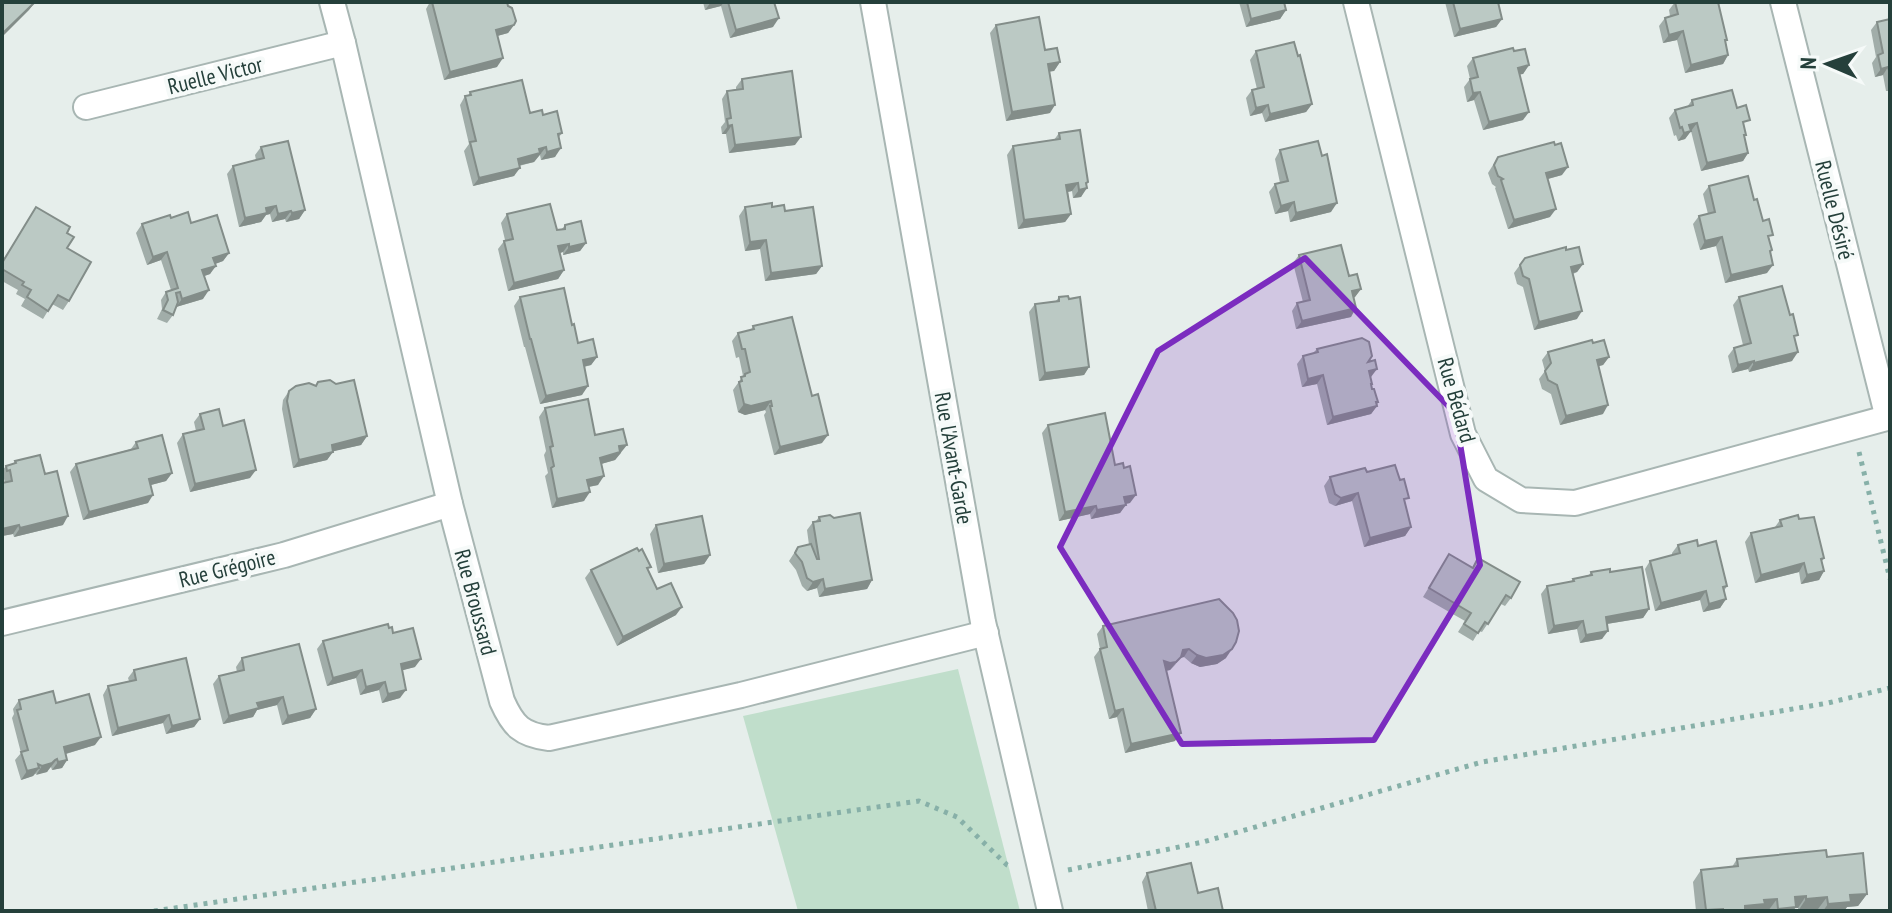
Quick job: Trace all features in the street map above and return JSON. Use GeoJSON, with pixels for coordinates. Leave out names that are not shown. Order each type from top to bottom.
{"type":"FeatureCollection","features":[{"type":"Feature","properties":{"kind":"street","name":"Rue Broussard"},"geometry":{"type":"LineString","coordinates":[[332,2],[450,504],[502,701],[516,725],[525,733],[549,738],[741,695],[986,633]]}},
{"type":"Feature","properties":{"kind":"street","name":"Rue l'Avant-Garde"},"geometry":{"type":"LineString","coordinates":[[873,2],[986,633],[1050,911]]}},
{"type":"Feature","properties":{"kind":"street","name":"Rue Bédard"},"geometry":{"type":"LineString","coordinates":[[1356,2],[1463,434],[1486,479],[1521,500],[1575,503],[1889,418]]}},
{"type":"Feature","properties":{"kind":"street","name":"Ruelle Désiré"},"geometry":{"type":"LineString","coordinates":[[1783,2],[1889,418]]}},
{"type":"Feature","properties":{"kind":"street","name":"Ruelle Victor"},"geometry":{"type":"LineString","coordinates":[[86,107],[343,43]]}},
{"type":"Feature","properties":{"kind":"street","name":"Rue Grégoire"},"geometry":{"type":"LineString","coordinates":[[2,623],[284,555],[450,504]]}},
{"type":"Feature","properties":{"kind":"path"},"geometry":{"type":"LineString","coordinates":[[1853,427],[1890,579]]}},
{"type":"Feature","properties":{"kind":"highlighted area"},"geometry":{"type":"Polygon","coordinates":[[[1305,258],[1455,413],[1480,565],[1374,740],[1182,744],[1060,547],[1158,351],[1305,258]]]}},
{"type":"Feature","properties":{"kind":"green space"},"geometry":{"type":"Polygon","coordinates":[[[958,669],[1020,911],[798,911],[743,716],[958,669]]]}},
{"type":"Feature","properties":{"kind":"building"},"geometry":{"type":"Polygon","coordinates":[[[2,2],[35,2],[2,34],[2,2]]]}},
{"type":"Feature","properties":{"kind":"building"},"geometry":{"type":"Polygon","coordinates":[[[432,2],[507,2],[516,21],[514,25],[496,30],[503,58],[450,72],[432,2]]]}},
{"type":"Feature","properties":{"kind":"building"},"geometry":{"type":"Polygon","coordinates":[[[728,2],[774,2],[779,18],[736,30],[728,2]]]}},
{"type":"Feature","properties":{"kind":"building"},"geometry":{"type":"Polygon","coordinates":[[[1247,2],[1284,2],[1286,10],[1251,19],[1247,2]]]}},
{"type":"Feature","properties":{"kind":"building"},"geometry":{"type":"Polygon","coordinates":[[[1453,2],[1498,2],[1502,19],[1460,29],[1453,2]]]}},
{"type":"Feature","properties":{"kind":"building"},"geometry":{"type":"Polygon","coordinates":[[[1675,2],[1718,2],[1728,55],[1691,65],[1683,31],[1669,35],[1665,18],[1678,14],[1675,2]]]}},
{"type":"Feature","properties":{"kind":"building"},"geometry":{"type":"Polygon","coordinates":[[[1039,17],[1045,50],[1057,48],[1060,62],[1048,64],[1055,105],[1012,112],[996,25],[1039,17]]]}},
{"type":"Feature","properties":{"kind":"building"},"geometry":{"type":"Polygon","coordinates":[[[1890,19],[1890,74],[1888,67],[1881,69],[1878,55],[1883,53],[1877,22],[1890,19]]]}},
{"type":"Feature","properties":{"kind":"building"},"geometry":{"type":"Polygon","coordinates":[[[1294,42],[1312,104],[1270,114],[1268,105],[1256,108],[1252,90],[1264,87],[1256,51],[1294,42]]]}},
{"type":"Feature","properties":{"kind":"building"},"geometry":{"type":"Polygon","coordinates":[[[1513,48],[1514,51],[1525,49],[1529,65],[1518,68],[1529,112],[1489,122],[1480,92],[1473,93],[1470,79],[1478,77],[1473,58],[1513,48]]]}},
{"type":"Feature","properties":{"kind":"building"},"geometry":{"type":"Polygon","coordinates":[[[792,71],[801,137],[735,145],[732,125],[728,126],[727,119],[731,118],[727,91],[743,89],[742,79],[792,71]]]}},
{"type":"Feature","properties":{"kind":"building"},"geometry":{"type":"Polygon","coordinates":[[[522,80],[530,113],[542,110],[543,115],[557,111],[562,133],[558,134],[561,148],[547,152],[546,147],[539,149],[540,153],[518,159],[520,168],[479,178],[470,142],[476,141],[465,96],[471,95],[470,92],[522,80]]]}},
{"type":"Feature","properties":{"kind":"building"},"geometry":{"type":"Polygon","coordinates":[[[1732,90],[1737,108],[1746,105],[1750,120],[1743,122],[1748,153],[1707,163],[1697,123],[1689,125],[1691,131],[1684,133],[1675,110],[1693,105],[1692,100],[1732,90]]]}},
{"type":"Feature","properties":{"kind":"building"},"geometry":{"type":"Polygon","coordinates":[[[1080,130],[1088,182],[1087,188],[1079,190],[1078,183],[1066,185],[1071,214],[1024,220],[1013,146],[1060,139],[1059,133],[1080,130]]]}},
{"type":"Feature","properties":{"kind":"building"},"geometry":{"type":"Polygon","coordinates":[[[288,141],[305,210],[278,214],[276,206],[266,208],[267,213],[245,218],[233,166],[264,158],[261,147],[288,141]]]}},
{"type":"Feature","properties":{"kind":"building"},"geometry":{"type":"Polygon","coordinates":[[[1318,141],[1322,156],[1327,154],[1337,203],[1296,213],[1294,202],[1281,206],[1275,184],[1288,181],[1280,150],[1318,141]]]}},
{"type":"Feature","properties":{"kind":"building"},"geometry":{"type":"Polygon","coordinates":[[[1554,142],[1555,145],[1561,143],[1568,167],[1546,173],[1556,209],[1514,220],[1503,179],[1498,176],[1494,165],[1498,157],[1554,142]]]}},
{"type":"Feature","properties":{"kind":"building"},"geometry":{"type":"Polygon","coordinates":[[[1748,176],[1763,221],[1769,219],[1773,235],[1768,236],[1773,265],[1731,275],[1722,237],[1705,241],[1699,216],[1715,212],[1709,186],[1748,176]]]}},
{"type":"Feature","properties":{"kind":"building"},"geometry":{"type":"Polygon","coordinates":[[[772,203],[772,207],[784,205],[785,211],[813,207],[822,266],[771,273],[766,240],[750,242],[745,207],[772,203]]]}},
{"type":"Feature","properties":{"kind":"building"},"geometry":{"type":"Polygon","coordinates":[[[550,204],[557,230],[581,221],[586,243],[558,246],[564,270],[514,283],[504,241],[513,239],[507,214],[550,204]]]}},
{"type":"Feature","properties":{"kind":"building"},"geometry":{"type":"Polygon","coordinates":[[[36,207],[70,227],[67,233],[74,237],[67,248],[91,262],[69,301],[58,295],[48,311],[27,297],[31,290],[22,285],[24,282],[2,269],[2,263],[36,207]]]}},
{"type":"Feature","properties":{"kind":"building"},"geometry":{"type":"Polygon","coordinates":[[[188,212],[191,223],[217,215],[229,253],[213,258],[216,266],[202,270],[209,290],[182,299],[180,292],[176,293],[178,302],[173,315],[163,310],[168,300],[166,292],[178,288],[167,252],[153,257],[142,224],[188,212]]]}},
{"type":"Feature","properties":{"kind":"building"},"geometry":{"type":"Polygon","coordinates":[[[1341,245],[1349,276],[1357,274],[1361,289],[1352,291],[1356,308],[1302,321],[1297,303],[1310,300],[1299,255],[1341,245]]]}},
{"type":"Feature","properties":{"kind":"building"},"geometry":{"type":"Polygon","coordinates":[[[1566,247],[1566,250],[1579,247],[1583,264],[1571,267],[1582,311],[1539,322],[1529,279],[1523,276],[1520,265],[1525,258],[1566,247]]]}},
{"type":"Feature","properties":{"kind":"building"},"geometry":{"type":"Polygon","coordinates":[[[1782,286],[1790,315],[1793,314],[1798,352],[1738,365],[1734,348],[1751,343],[1739,297],[1782,286]]]}},
{"type":"Feature","properties":{"kind":"building"},"geometry":{"type":"Polygon","coordinates":[[[564,288],[578,343],[593,339],[597,357],[583,360],[588,386],[546,396],[520,297],[564,288]]]}},
{"type":"Feature","properties":{"kind":"building"},"geometry":{"type":"Polygon","coordinates":[[[1068,296],[1069,299],[1080,297],[1089,367],[1045,373],[1035,304],[1059,301],[1059,297],[1068,296]]]}},
{"type":"Feature","properties":{"kind":"building"},"geometry":{"type":"Polygon","coordinates":[[[792,317],[812,396],[818,394],[828,435],[780,447],[771,401],[751,406],[744,404],[739,382],[750,372],[738,333],[754,329],[753,326],[792,317]]]}},
{"type":"Feature","properties":{"kind":"building"},"geometry":{"type":"Polygon","coordinates":[[[1362,338],[1369,342],[1372,356],[1368,362],[1375,360],[1377,369],[1369,371],[1377,406],[1333,417],[1323,375],[1308,379],[1303,356],[1318,352],[1317,349],[1362,338]]]}},
{"type":"Feature","properties":{"kind":"building"},"geometry":{"type":"Polygon","coordinates":[[[1592,340],[1593,343],[1604,340],[1609,357],[1597,360],[1608,405],[1566,416],[1557,385],[1548,380],[1545,371],[1551,363],[1548,352],[1592,340]]]}},
{"type":"Feature","properties":{"kind":"building"},"geometry":{"type":"Polygon","coordinates":[[[330,380],[336,384],[354,380],[367,436],[332,445],[333,452],[299,460],[287,401],[289,391],[296,386],[309,383],[316,386],[318,382],[330,380]]]}},
{"type":"Feature","properties":{"kind":"building"},"geometry":{"type":"Polygon","coordinates":[[[588,399],[595,435],[623,429],[627,445],[619,446],[620,452],[600,458],[604,476],[587,480],[590,492],[557,499],[551,468],[554,466],[550,447],[553,446],[545,408],[588,399]]]}},
{"type":"Feature","properties":{"kind":"building"},"geometry":{"type":"Polygon","coordinates":[[[219,409],[223,426],[244,420],[256,470],[195,484],[183,434],[204,429],[200,414],[219,409]]]}},
{"type":"Feature","properties":{"kind":"building"},"geometry":{"type":"Polygon","coordinates":[[[1105,413],[1115,465],[1123,463],[1124,468],[1130,466],[1136,495],[1124,497],[1126,505],[1097,510],[1096,506],[1065,512],[1048,425],[1105,413]]]}},
{"type":"Feature","properties":{"kind":"building"},"geometry":{"type":"Polygon","coordinates":[[[162,435],[172,473],[149,479],[153,495],[89,512],[76,464],[138,448],[136,442],[162,435]]]}},
{"type":"Feature","properties":{"kind":"building"},"geometry":{"type":"Polygon","coordinates":[[[40,455],[45,474],[57,471],[68,516],[20,528],[19,525],[2,529],[2,483],[12,481],[6,466],[40,455]]]}},
{"type":"Feature","properties":{"kind":"building"},"geometry":{"type":"Polygon","coordinates":[[[1395,465],[1400,480],[1404,479],[1409,498],[1404,499],[1411,527],[1370,538],[1358,493],[1341,498],[1335,494],[1330,477],[1365,468],[1367,472],[1395,465]]]}},
{"type":"Feature","properties":{"kind":"building"},"geometry":{"type":"Polygon","coordinates":[[[860,513],[872,580],[825,589],[823,579],[813,582],[807,578],[802,562],[795,553],[798,547],[811,544],[819,559],[813,522],[820,521],[819,517],[830,515],[834,518],[860,513]]]}},
{"type":"Feature","properties":{"kind":"building"},"geometry":{"type":"Polygon","coordinates":[[[1798,515],[1799,519],[1814,517],[1824,571],[1807,575],[1804,563],[1761,575],[1751,533],[1782,526],[1780,520],[1798,515]]]}},
{"type":"Feature","properties":{"kind":"building"},"geometry":{"type":"Polygon","coordinates":[[[702,516],[710,555],[664,564],[656,525],[702,516]]]}},
{"type":"Feature","properties":{"kind":"building"},"geometry":{"type":"Polygon","coordinates":[[[1697,540],[1698,546],[1716,541],[1727,586],[1723,587],[1726,599],[1709,604],[1706,591],[1661,603],[1650,561],[1680,553],[1678,545],[1697,540]]]}},
{"type":"Feature","properties":{"kind":"building"},"geometry":{"type":"Polygon","coordinates":[[[637,548],[639,551],[642,549],[651,567],[647,568],[657,589],[671,583],[682,607],[623,637],[591,570],[637,548]]]}},
{"type":"Feature","properties":{"kind":"building"},"geometry":{"type":"Polygon","coordinates":[[[1449,554],[1473,568],[1478,558],[1520,582],[1511,598],[1506,595],[1488,624],[1485,622],[1478,633],[1464,624],[1471,613],[1429,588],[1449,554]]]}},
{"type":"Feature","properties":{"kind":"building"},"geometry":{"type":"Polygon","coordinates":[[[1642,567],[1649,609],[1606,617],[1608,631],[1586,635],[1583,621],[1554,626],[1547,586],[1574,581],[1592,575],[1591,572],[1642,567]]]}},
{"type":"Feature","properties":{"kind":"building"},"geometry":{"type":"Polygon","coordinates":[[[1219,599],[1237,620],[1239,631],[1232,649],[1223,655],[1206,658],[1189,649],[1183,650],[1176,662],[1164,661],[1181,733],[1131,744],[1123,709],[1115,711],[1100,649],[1107,647],[1103,626],[1219,599]]]}},
{"type":"Feature","properties":{"kind":"building"},"geometry":{"type":"Polygon","coordinates":[[[388,624],[393,633],[413,628],[421,659],[401,664],[406,690],[388,694],[385,682],[366,687],[362,670],[333,678],[323,641],[388,624]]]}},
{"type":"Feature","properties":{"kind":"building"},"geometry":{"type":"Polygon","coordinates":[[[299,644],[316,709],[288,716],[283,697],[257,703],[259,708],[229,716],[219,676],[244,670],[242,658],[299,644]]]}},
{"type":"Feature","properties":{"kind":"building"},"geometry":{"type":"Polygon","coordinates":[[[186,658],[200,719],[172,726],[169,715],[118,728],[108,686],[136,680],[134,670],[186,658]]]}},
{"type":"Feature","properties":{"kind":"building"},"geometry":{"type":"Polygon","coordinates":[[[53,691],[56,703],[89,694],[101,737],[64,747],[67,760],[58,762],[57,759],[42,766],[38,764],[39,768],[27,771],[21,752],[28,750],[17,710],[21,709],[19,700],[53,691]]]}},
{"type":"Feature","properties":{"kind":"building"},"geometry":{"type":"Polygon","coordinates":[[[1826,850],[1827,857],[1863,853],[1867,894],[1850,895],[1851,902],[1828,904],[1827,897],[1806,899],[1806,896],[1795,897],[1796,907],[1778,909],[1777,899],[1745,906],[1745,911],[1706,910],[1701,870],[1738,866],[1737,859],[1826,850]]]}},
{"type":"Feature","properties":{"kind":"building"},"geometry":{"type":"Polygon","coordinates":[[[1191,863],[1198,893],[1218,888],[1223,911],[1156,911],[1147,873],[1191,863]]]}}]}
